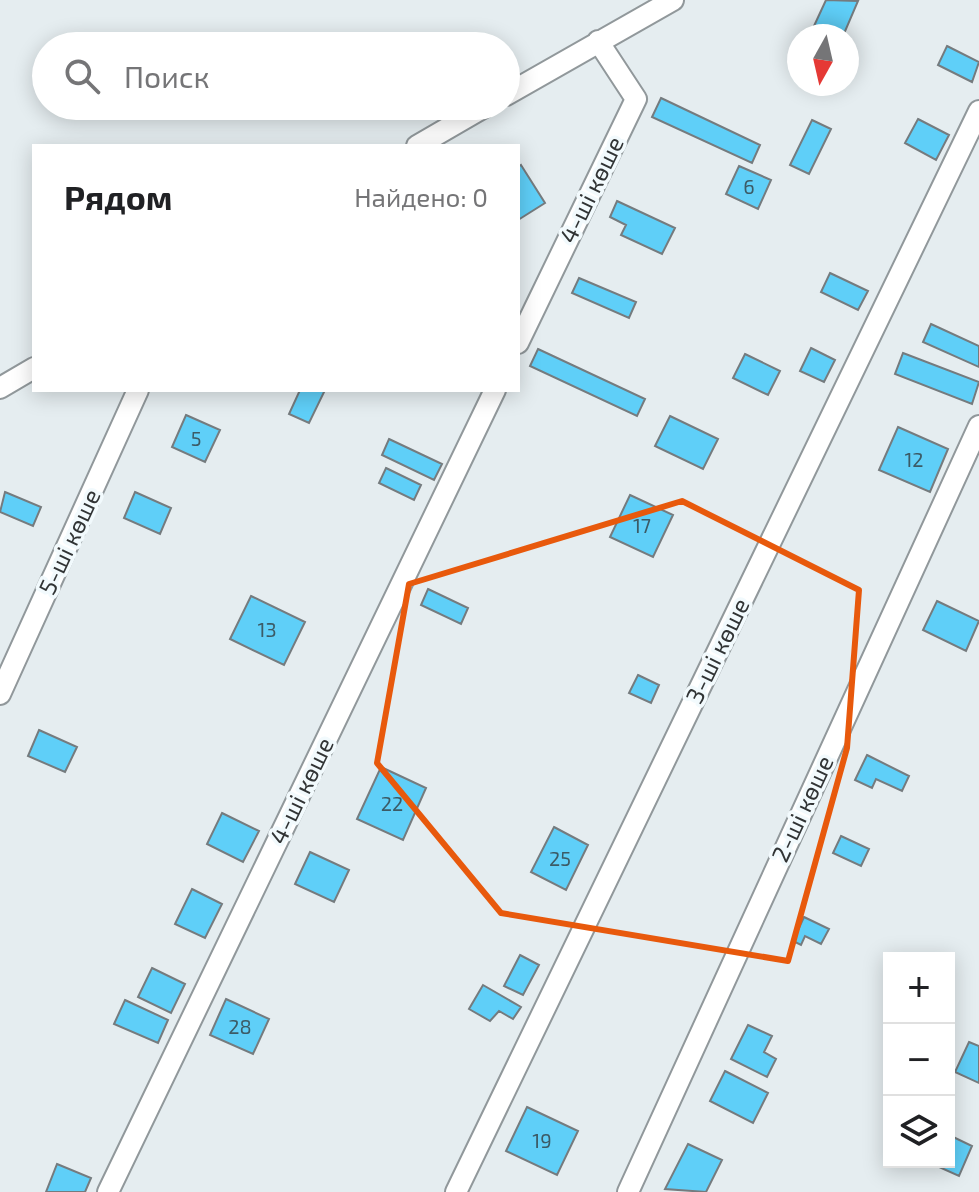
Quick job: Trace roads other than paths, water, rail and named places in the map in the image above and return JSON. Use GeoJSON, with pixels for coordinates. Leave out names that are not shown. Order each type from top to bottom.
{"type":"FeatureCollection","features":[{"type":"Feature","properties":{"kind":"street"},"geometry":{"type":"LineString","coordinates":[[520,87],[673,0]]}},
{"type":"Feature","properties":{"kind":"street","name":"4-шi көше"},"geometry":{"type":"LineString","coordinates":[[520,339],[636,99],[598,41]]}},
{"type":"Feature","properties":{"kind":"street","name":"3-шi көше"},"geometry":{"type":"LineString","coordinates":[[456,1192],[979,111]]}},
{"type":"Feature","properties":{"kind":"street"},"geometry":{"type":"LineString","coordinates":[[420,144],[462,120]]}},
{"type":"Feature","properties":{"kind":"street"},"geometry":{"type":"LineString","coordinates":[[0,388],[32,369]]}},
{"type":"Feature","properties":{"kind":"street","name":"5-шi көше"},"geometry":{"type":"LineString","coordinates":[[0,694],[137,392]]}},
{"type":"Feature","properties":{"kind":"street","name":"4-шi көше"},"geometry":{"type":"LineString","coordinates":[[108,1192],[494,392]]}},
{"type":"Feature","properties":{"kind":"street","name":"2-ші көше"},"geometry":{"type":"LineString","coordinates":[[628,1192],[979,426]]}}]}
